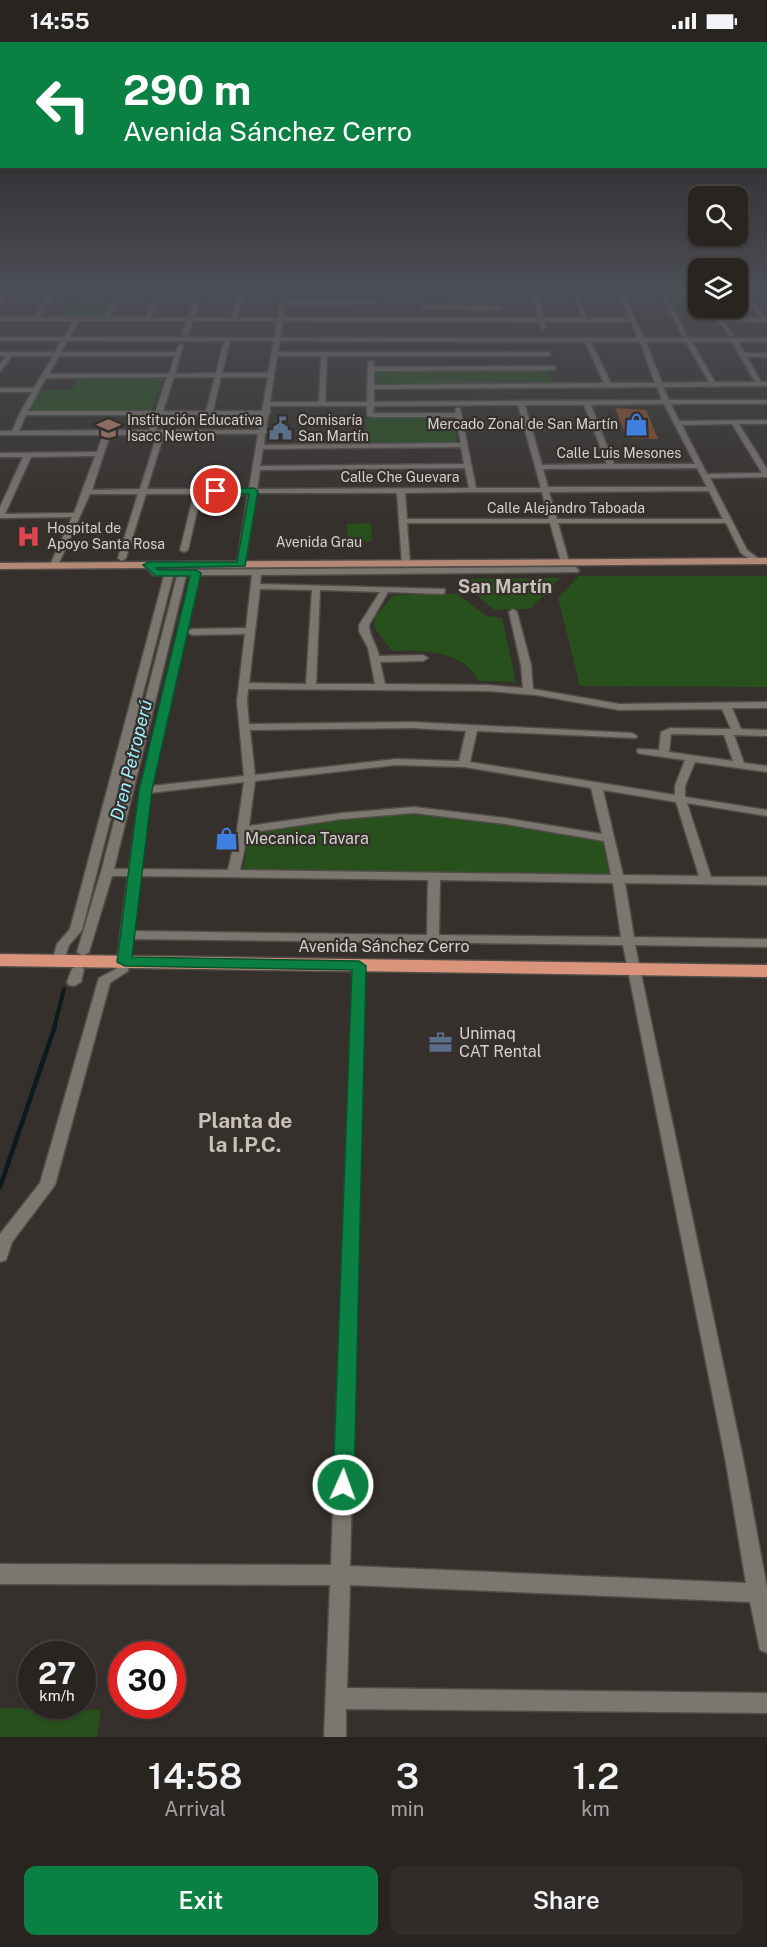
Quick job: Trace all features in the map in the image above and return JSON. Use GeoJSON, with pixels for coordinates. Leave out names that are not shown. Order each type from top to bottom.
{"type":"FeatureCollection","features":[{"type":"Feature","properties":{"kind":"highway","name":"Avenida Sánchez Cerro"},"geometry":{"type":"LineString","coordinates":[[0,960],[767,971]]}},
{"type":"Feature","properties":{"kind":"main road","name":"Avenida Grau"},"geometry":{"type":"LineString","coordinates":[[0,557],[148,565],[242,561]]}},
{"type":"Feature","properties":{"kind":"main road","name":"Avenida Grau"},"geometry":{"type":"LineString","coordinates":[[0,566],[122,558],[242,561],[762,561]]}},
{"type":"Feature","properties":{"kind":"street"},"geometry":{"type":"LineString","coordinates":[[15,433],[23,413],[50,368]]}},
{"type":"Feature","properties":{"kind":"street"},"geometry":{"type":"LineString","coordinates":[[152,433],[174,368]]}},
{"type":"Feature","properties":{"kind":"street"},"geometry":{"type":"LineString","coordinates":[[209,413],[220,368]]}},
{"type":"Feature","properties":{"kind":"street"},"geometry":{"type":"LineString","coordinates":[[242,561],[273,368]]}},
{"type":"Feature","properties":{"kind":"street"},"geometry":{"type":"LineString","coordinates":[[322,404],[323,368]]}},
{"type":"Feature","properties":{"kind":"street"},"geometry":{"type":"LineString","coordinates":[[459,415],[370,415],[371,369],[535,368]]}},
{"type":"Feature","properties":{"kind":"street"},"geometry":{"type":"LineString","coordinates":[[553,368],[565,403]]}},
{"type":"Feature","properties":{"kind":"street"},"geometry":{"type":"LineString","coordinates":[[600,368],[608,384]]}},
{"type":"Feature","properties":{"kind":"street"},"geometry":{"type":"LineString","coordinates":[[653,368],[666,402],[744,551],[762,561]]}},
{"type":"Feature","properties":{"kind":"street"},"geometry":{"type":"LineString","coordinates":[[704,368],[713,384]]}},
{"type":"Feature","properties":{"kind":"street"},"geometry":{"type":"LineString","coordinates":[[750,368],[759,384]]}},
{"type":"Feature","properties":{"kind":"street"},"geometry":{"type":"LineString","coordinates":[[47,373],[272,375]]}},
{"type":"Feature","properties":{"kind":"street"},"geometry":{"type":"LineString","coordinates":[[371,387],[767,384]]}},
{"type":"Feature","properties":{"kind":"street"},"geometry":{"type":"LineString","coordinates":[[0,390],[37,390]]}},
{"type":"Feature","properties":{"kind":"street"},"geometry":{"type":"LineString","coordinates":[[23,413],[209,413],[322,404],[767,402]]}},
{"type":"Feature","properties":{"kind":"street"},"geometry":{"type":"LineString","coordinates":[[521,403],[565,562]]}},
{"type":"Feature","properties":{"kind":"street"},"geometry":{"type":"LineString","coordinates":[[587,403],[611,466]]}},
{"type":"Feature","properties":{"kind":"street"},"geometry":{"type":"LineString","coordinates":[[457,404],[473,491]]}},
{"type":"Feature","properties":{"kind":"street"},"geometry":{"type":"LineString","coordinates":[[734,422],[767,475]]}},
{"type":"Feature","properties":{"kind":"street"},"geometry":{"type":"LineString","coordinates":[[677,423],[767,422]]}},
{"type":"Feature","properties":{"kind":"street"},"geometry":{"type":"LineString","coordinates":[[0,433],[264,432]]}},
{"type":"Feature","properties":{"kind":"street"},"geometry":{"type":"LineString","coordinates":[[56,561],[87,492],[108,433]]}},
{"type":"Feature","properties":{"kind":"street"},"geometry":{"type":"LineString","coordinates":[[122,558],[161,433]]}},
{"type":"Feature","properties":{"kind":"street"},"geometry":{"type":"LineString","coordinates":[[261,447],[465,446]]}},
{"type":"Feature","properties":{"kind":"street"},"geometry":{"type":"LineString","coordinates":[[0,455],[100,454]]}},
{"type":"Feature","properties":{"kind":"street"},"geometry":{"type":"LineString","coordinates":[[28,455],[0,515],[77,515]]}},
{"type":"Feature","properties":{"kind":"street"},"geometry":{"type":"LineString","coordinates":[[258,468],[469,466]]}},
{"type":"Feature","properties":{"kind":"street","name":"Calle Luis Mesones"},"geometry":{"type":"LineString","coordinates":[[539,467],[700,466]]}},
{"type":"Feature","properties":{"kind":"street"},"geometry":{"type":"LineString","coordinates":[[705,476],[767,475]]}},
{"type":"Feature","properties":{"kind":"street","name":"Calle Che Guevara"},"geometry":{"type":"LineString","coordinates":[[87,492],[712,489]]}},
{"type":"Feature","properties":{"kind":"street"},"geometry":{"type":"LineString","coordinates":[[184,550],[198,491]]}},
{"type":"Feature","properties":{"kind":"street"},"geometry":{"type":"LineString","coordinates":[[401,491],[405,560]]}},
{"type":"Feature","properties":{"kind":"street","name":"Calle Alejandro Taboada"},"geometry":{"type":"LineString","coordinates":[[402,521],[729,521]]}},
{"type":"Feature","properties":{"kind":"street"},"geometry":{"type":"LineString","coordinates":[[148,565],[156,573],[575,570]]}},
{"type":"Feature","properties":{"kind":"street"},"geometry":{"type":"LineString","coordinates":[[58,961],[63,944],[76,930],[169,573]]}},
{"type":"Feature","properties":{"kind":"street"},"geometry":{"type":"LineString","coordinates":[[84,952],[107,872],[182,573]]}},
{"type":"Feature","properties":{"kind":"street"},"geometry":{"type":"LineString","coordinates":[[0,1255],[5,1239],[47,1185],[104,981],[117,976],[122,971],[125,962],[145,790],[196,573]]}},
{"type":"Feature","properties":{"kind":"street"},"geometry":{"type":"LineString","coordinates":[[234,874],[250,779],[244,686],[257,573]]}},
{"type":"Feature","properties":{"kind":"street"},"geometry":{"type":"LineString","coordinates":[[256,586],[442,591]]}},
{"type":"Feature","properties":{"kind":"street"},"geometry":{"type":"LineString","coordinates":[[311,686],[316,588]]}},
{"type":"Feature","properties":{"kind":"street"},"geometry":{"type":"LineString","coordinates":[[380,686],[373,648],[364,631],[364,625],[386,589]]}},
{"type":"Feature","properties":{"kind":"street"},"geometry":{"type":"LineString","coordinates":[[513,612],[525,665],[528,691]]}},
{"type":"Feature","properties":{"kind":"street"},"geometry":{"type":"LineString","coordinates":[[192,632],[250,631]]}},
{"type":"Feature","properties":{"kind":"street"},"geometry":{"type":"LineString","coordinates":[[375,658],[423,658]]}},
{"type":"Feature","properties":{"kind":"street"},"geometry":{"type":"LineString","coordinates":[[244,686],[380,686],[528,691],[619,706],[767,705]]}},
{"type":"Feature","properties":{"kind":"street"},"geometry":{"type":"LineString","coordinates":[[726,706],[740,766]]}},
{"type":"Feature","properties":{"kind":"street"},"geometry":{"type":"LineString","coordinates":[[245,727],[412,725],[632,736]]}},
{"type":"Feature","properties":{"kind":"street"},"geometry":{"type":"LineString","coordinates":[[464,764],[472,729]]}},
{"type":"Feature","properties":{"kind":"street"},"geometry":{"type":"LineString","coordinates":[[664,754],[666,732],[670,731],[767,733]]}},
{"type":"Feature","properties":{"kind":"street"},"geometry":{"type":"LineString","coordinates":[[642,751],[767,769]]}},
{"type":"Feature","properties":{"kind":"street"},"geometry":{"type":"LineString","coordinates":[[691,759],[680,786],[680,798],[706,880]]}},
{"type":"Feature","properties":{"kind":"street"},"geometry":{"type":"LineString","coordinates":[[145,790],[396,762],[464,764],[767,814]]}},
{"type":"Feature","properties":{"kind":"street"},"geometry":{"type":"LineString","coordinates":[[596,784],[618,878],[628,940],[733,1451],[767,1643]]}},
{"type":"Feature","properties":{"kind":"street"},"geometry":{"type":"LineString","coordinates":[[243,830],[342,816],[414,810],[505,821],[608,838]]}},
{"type":"Feature","properties":{"kind":"street"},"geometry":{"type":"LineString","coordinates":[[107,872],[767,881]]}},
{"type":"Feature","properties":{"kind":"street"},"geometry":{"type":"LineString","coordinates":[[433,939],[434,876]]}},
{"type":"Feature","properties":{"kind":"street"},"geometry":{"type":"LineString","coordinates":[[127,935],[767,943]]}},
{"type":"Feature","properties":{"kind":"street"},"geometry":{"type":"LineString","coordinates":[[335,1737],[359,966]]}},
{"type":"Feature","properties":{"kind":"street"},"geometry":{"type":"LineString","coordinates":[[0,1574],[341,1575],[758,1593]]}},
{"type":"Feature","properties":{"kind":"street"},"geometry":{"type":"LineString","coordinates":[[337,1698],[767,1703]]}},
{"type":"Feature","properties":{"kind":"green space"},"geometry":{"type":"Polygon","coordinates":[[[548,369],[554,384],[376,386],[374,370],[548,369]]]}},
{"type":"Feature","properties":{"kind":"green space"},"geometry":{"type":"Polygon","coordinates":[[[78,377],[163,378],[152,409],[149,411],[30,410],[41,390],[72,390],[78,377]]]}},
{"type":"Feature","properties":{"kind":"green space"},"geometry":{"type":"Polygon","coordinates":[[[452,416],[457,443],[364,445],[366,417],[452,416]]]}},
{"type":"Feature","properties":{"kind":"green space"},"geometry":{"type":"Polygon","coordinates":[[[204,496],[226,496],[223,513],[200,513],[204,496]]]}},
{"type":"Feature","properties":{"kind":"green space"},"geometry":{"type":"Polygon","coordinates":[[[371,523],[372,541],[348,542],[347,524],[371,523]]]}},
{"type":"Feature","properties":{"kind":"green space"},"geometry":{"type":"Polygon","coordinates":[[[579,576],[767,576],[767,687],[580,686],[558,598],[579,576]]]}},
{"type":"Feature","properties":{"kind":"green space"},"geometry":{"type":"Polygon","coordinates":[[[560,578],[530,609],[495,610],[456,579],[560,578]]]}},
{"type":"Feature","properties":{"kind":"green space"},"geometry":{"type":"Polygon","coordinates":[[[457,594],[486,616],[502,618],[516,682],[478,681],[463,663],[441,654],[392,651],[374,627],[375,617],[393,595],[457,594]]]}},
{"type":"Feature","properties":{"kind":"green space"},"geometry":{"type":"Polygon","coordinates":[[[431,814],[604,840],[611,874],[243,872],[249,834],[354,817],[431,814]]]}},
{"type":"Feature","properties":{"kind":"green space"},"geometry":{"type":"Polygon","coordinates":[[[0,1708],[18,1708],[18,1719],[96,1719],[96,1710],[101,1710],[97,1737],[0,1737],[0,1708]]]}},
{"type":"Feature","properties":{"kind":"building","name":"Mercado Zonal de San Martín"},"geometry":{"type":"Polygon","coordinates":[[[615,408],[646,410],[658,439],[627,438],[615,408]]]}},
{"type":"Feature","properties":{"kind":"waterway","name":"Dren Petroperú"},"geometry":{"type":"LineString","coordinates":[[54,1028],[64,989]]}},
{"type":"Feature","properties":{"kind":"waterway","name":"Dren Petroperú"},"geometry":{"type":"LineString","coordinates":[[0,1187],[55,1026]]}},
{"type":"Feature","properties":{"kind":"place","name":"Mercado Zonal de San Martín"},"geometry":{"type":"Point","coordinates":[636,424]}},
{"type":"Feature","properties":{"kind":"place","name":"Institución Educativa Isacc Newton"},"geometry":{"type":"Point","coordinates":[109,428]}},
{"type":"Feature","properties":{"kind":"place","name":"Comisaría San Martín"},"geometry":{"type":"Point","coordinates":[280,428]}},
{"type":"Feature","properties":{"kind":"place","name":"Hospital de Apoyo Santa Rosa"},"geometry":{"type":"Point","coordinates":[29,536]}},
{"type":"Feature","properties":{"kind":"place","name":"Mecanica Tavara"},"geometry":{"type":"Point","coordinates":[227,838]}},
{"type":"Feature","properties":{"kind":"place","name":"Unimaq CAT Rental"},"geometry":{"type":"Point","coordinates":[441,1042]}},
{"type":"Feature","properties":{"kind":"district","name":"San Martín"},"geometry":{"type":"Point","coordinates":[505,586]}},
{"type":"Feature","properties":{"kind":"district","name":"Planta de la I.P.C."},"geometry":{"type":"Point","coordinates":[245,1132]}},
{"type":"Feature","properties":{"kind":"route"},"geometry":{"type":"LineString","coordinates":[[216,491],[254,491],[242,564],[148,565],[156,573],[196,573],[145,790],[125,962],[359,966],[343,1485]]}}]}
